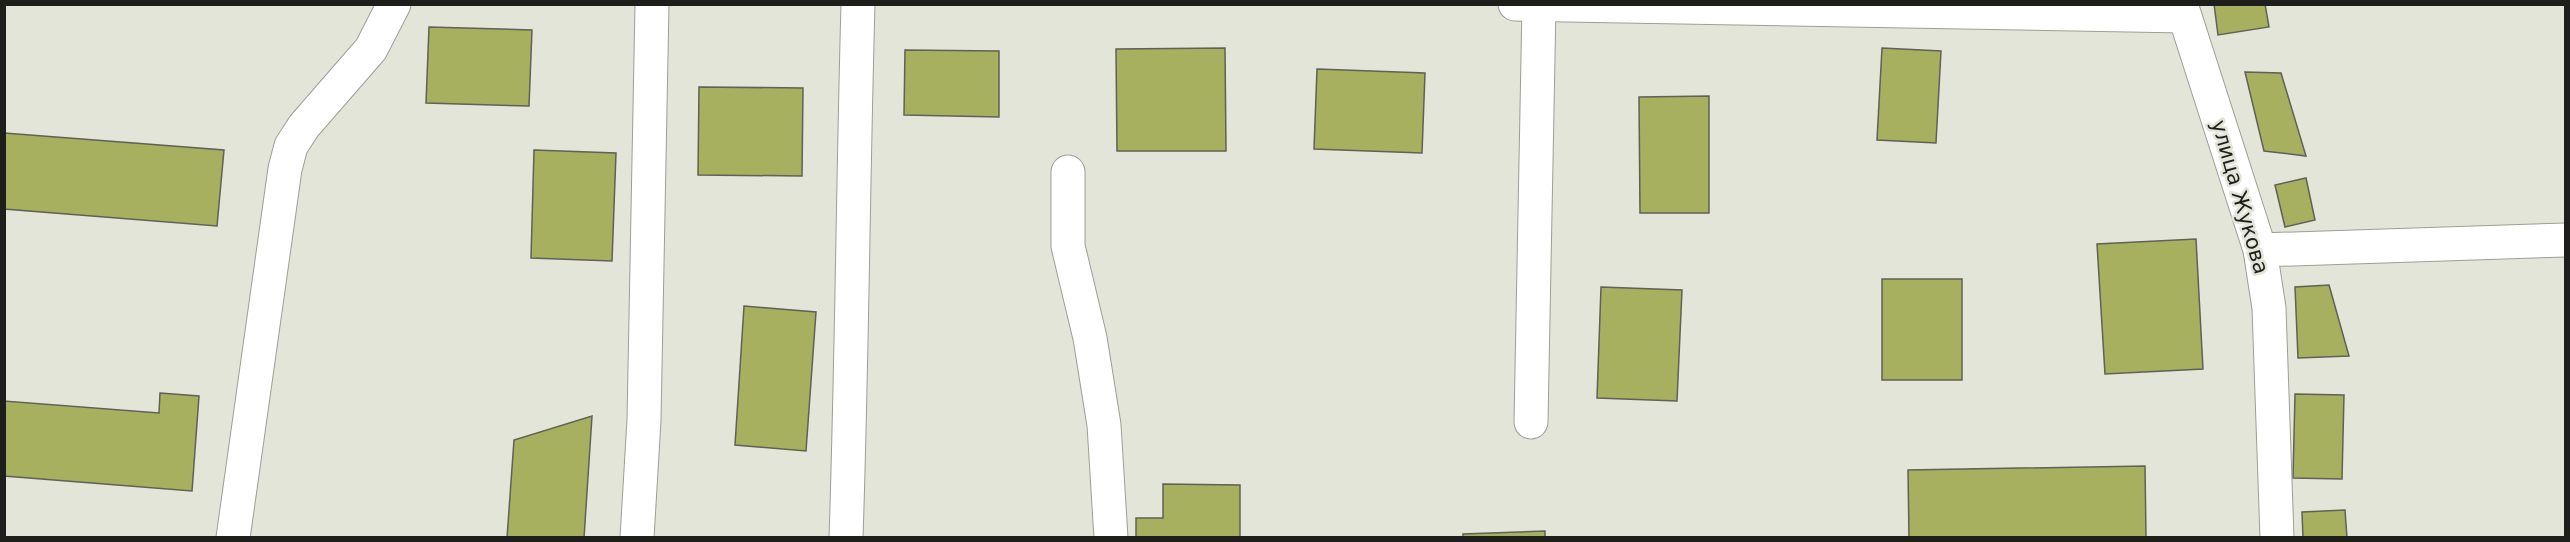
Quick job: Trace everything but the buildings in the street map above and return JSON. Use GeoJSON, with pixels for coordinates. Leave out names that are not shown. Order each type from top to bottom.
{"type":"FeatureCollection","features":[{"type":"Feature","properties":{"kind":"street"},"geometry":{"type":"LineString","coordinates":[[233,537],[285,169],[291,146],[304,126],[371,49],[394,4]]}},
{"type":"Feature","properties":{"kind":"street"},"geometry":{"type":"LineString","coordinates":[[637,537],[644,420],[652,4]]}},
{"type":"Feature","properties":{"kind":"street"},"geometry":{"type":"LineString","coordinates":[[846,537],[858,4]]}},
{"type":"Feature","properties":{"kind":"street"},"geometry":{"type":"LineString","coordinates":[[1515,4],[2182,10]]}},
{"type":"Feature","properties":{"kind":"street"},"geometry":{"type":"LineString","coordinates":[[1531,422],[1539,5]]}},
{"type":"Feature","properties":{"kind":"street","name":"улица Жукова"},"geometry":{"type":"LineString","coordinates":[[2182,10],[2260,249],[2269,308],[2277,537]]}},
{"type":"Feature","properties":{"kind":"street"},"geometry":{"type":"LineString","coordinates":[[1068,172],[1068,246],[1090,338],[1104,426],[1112,537]]}},
{"type":"Feature","properties":{"kind":"street"},"geometry":{"type":"LineString","coordinates":[[2260,249],[2565,240]]}}]}
